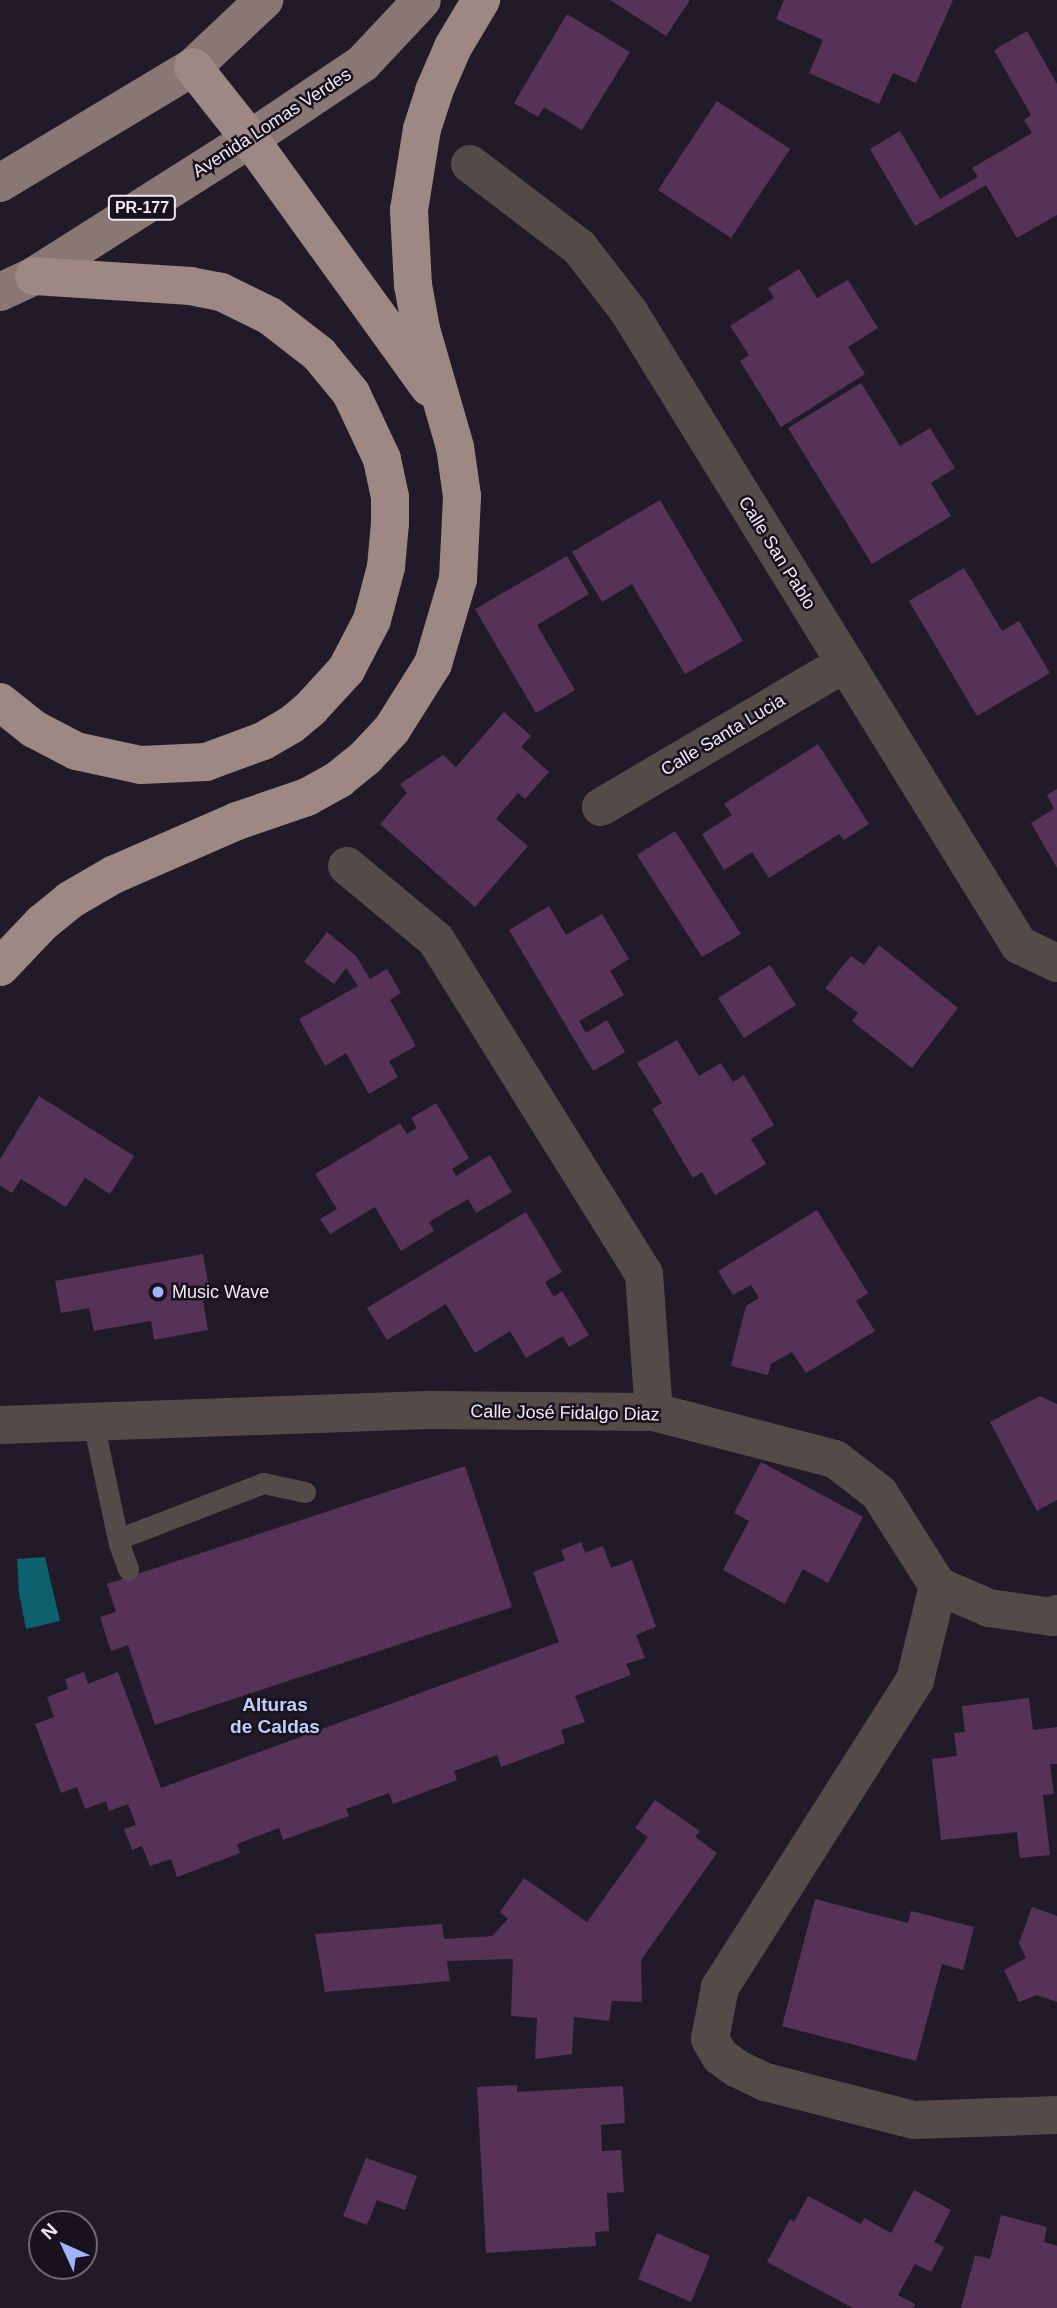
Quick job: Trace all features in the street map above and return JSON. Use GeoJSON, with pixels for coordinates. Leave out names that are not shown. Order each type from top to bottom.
{"type":"FeatureCollection","features":[{"type":"Feature","properties":{"kind":"highway"},"geometry":{"type":"LineString","coordinates":[[0,967],[42,923],[70,900],[113,875],[183,843],[307,797],[339,779],[366,757],[392,729],[433,664],[458,579],[462,496],[443,401],[421,329],[415,296],[409,211],[422,129],[434,91],[453,47],[481,0]]}},
{"type":"Feature","properties":{"kind":"highway"},"geometry":{"type":"LineString","coordinates":[[193,67],[250,139],[422,380],[443,401]]}},
{"type":"Feature","properties":{"kind":"highway"},"geometry":{"type":"LineString","coordinates":[[0,702],[34,729],[57,742],[96,756],[141,765],[206,762],[263,741],[301,716],[346,670],[376,607],[386,567],[390,523],[390,498],[382,458],[351,393],[319,354],[270,316],[221,292],[191,286],[34,276]]}},
{"type":"Feature","properties":{"kind":"main road"},"geometry":{"type":"LineString","coordinates":[[8,179],[193,67],[264,0]]}},
{"type":"Feature","properties":{"kind":"main road","name":"Avenida Lomas Verdes"},"geometry":{"type":"LineString","coordinates":[[0,292],[34,276],[250,139],[363,63],[422,0]]}},
{"type":"Feature","properties":{"kind":"street","name":"Calle San Pablo"},"geometry":{"type":"LineString","coordinates":[[470,164],[579,247],[629,312],[1019,945],[1057,964]]}},
{"type":"Feature","properties":{"kind":"street","name":"Calle Santa Lucia"},"geometry":{"type":"LineString","coordinates":[[601,807],[845,663]]}},
{"type":"Feature","properties":{"kind":"street"},"geometry":{"type":"LineString","coordinates":[[347,866],[436,940],[644,1274],[654,1412]]}},
{"type":"Feature","properties":{"kind":"street","name":"Calle José Fidalgo Diaz"},"geometry":{"type":"LineString","coordinates":[[0,1425],[429,1410],[654,1412],[835,1459],[879,1493],[938,1586]]}},
{"type":"Feature","properties":{"kind":"street"},"geometry":{"type":"LineString","coordinates":[[1057,1614],[1052,1617],[989,1608],[938,1586],[915,1680],[720,1987],[709,2039],[720,2056],[736,2068],[765,2082],[914,2120],[1057,2115]]}},
{"type":"Feature","properties":{"kind":"lane"},"geometry":{"type":"LineString","coordinates":[[93,1422],[118,1539],[128,1569]]}},
{"type":"Feature","properties":{"kind":"lane"},"geometry":{"type":"LineString","coordinates":[[118,1539],[263,1483],[305,1492]]}},
{"type":"Feature","properties":{"kind":"water"},"geometry":{"type":"Polygon","coordinates":[[[45,1557],[60,1621],[26,1629],[19,1593],[17,1559],[45,1557]]]}},
{"type":"Feature","properties":{"kind":"building"},"geometry":{"type":"Polygon","coordinates":[[[610,0],[690,0],[666,36],[610,0]]]}},
{"type":"Feature","properties":{"kind":"building"},"geometry":{"type":"Polygon","coordinates":[[[784,0],[953,0],[916,83],[893,73],[879,104],[809,73],[823,40],[776,19],[784,0]]]}},
{"type":"Feature","properties":{"kind":"building"},"geometry":{"type":"Polygon","coordinates":[[[567,14],[630,52],[582,130],[544,107],[538,117],[514,103],[567,14]]]}},
{"type":"Feature","properties":{"kind":"building"},"geometry":{"type":"Polygon","coordinates":[[[1027,31],[1057,84],[1057,215],[1017,238],[986,185],[915,226],[870,149],[900,131],[940,199],[978,177],[972,168],[1032,133],[1024,120],[1031,115],[994,50],[1027,31]]]}},
{"type":"Feature","properties":{"kind":"building"},"geometry":{"type":"Polygon","coordinates":[[[717,101],[790,149],[731,238],[658,190],[717,101]]]}},
{"type":"Feature","properties":{"kind":"building"},"geometry":{"type":"Polygon","coordinates":[[[799,269],[817,298],[848,280],[878,328],[848,347],[865,374],[781,427],[740,361],[749,355],[730,326],[774,298],[768,288],[799,269]]]}},
{"type":"Feature","properties":{"kind":"building"},"geometry":{"type":"Polygon","coordinates":[[[861,383],[900,446],[930,428],[955,468],[931,483],[951,516],[872,564],[788,428],[861,383]]]}},
{"type":"Feature","properties":{"kind":"building"},"geometry":{"type":"Polygon","coordinates":[[[660,500],[743,641],[685,674],[632,584],[602,602],[572,552],[660,500]]]}},
{"type":"Feature","properties":{"kind":"building"},"geometry":{"type":"Polygon","coordinates":[[[567,556],[589,594],[537,625],[575,690],[536,713],[475,609],[567,556]]]}},
{"type":"Feature","properties":{"kind":"building"},"geometry":{"type":"Polygon","coordinates":[[[964,568],[1002,631],[1019,621],[1050,673],[977,716],[909,601],[964,568]]]}},
{"type":"Feature","properties":{"kind":"building"},"geometry":{"type":"Polygon","coordinates":[[[504,712],[531,736],[521,747],[549,772],[525,799],[518,793],[496,819],[528,846],[475,907],[380,824],[407,793],[400,784],[443,755],[456,767],[504,712]]]}},
{"type":"Feature","properties":{"kind":"building"},"geometry":{"type":"Polygon","coordinates":[[[818,744],[869,824],[844,840],[839,834],[769,878],[752,852],[724,870],[702,834],[732,815],[724,804],[818,744]]]}},
{"type":"Feature","properties":{"kind":"building"},"geometry":{"type":"Polygon","coordinates":[[[1057,789],[1057,868],[1031,823],[1054,809],[1047,795],[1057,789]]]}},
{"type":"Feature","properties":{"kind":"building"},"geometry":{"type":"Polygon","coordinates":[[[675,831],[741,934],[702,957],[637,855],[675,831]]]}},
{"type":"Feature","properties":{"kind":"building"},"geometry":{"type":"Polygon","coordinates":[[[549,906],[566,935],[602,914],[629,959],[610,971],[624,995],[579,1021],[586,1033],[607,1020],[625,1052],[593,1071],[509,930],[549,906]]]}},
{"type":"Feature","properties":{"kind":"building"},"geometry":{"type":"Polygon","coordinates":[[[327,932],[356,956],[370,979],[387,969],[401,993],[390,1000],[416,1046],[389,1061],[398,1077],[369,1094],[346,1053],[325,1066],[299,1019],[358,986],[346,968],[334,984],[304,962],[327,932]]]}},
{"type":"Feature","properties":{"kind":"building"},"geometry":{"type":"Polygon","coordinates":[[[879,945],[958,1008],[912,1068],[852,1021],[858,1013],[825,988],[851,956],[864,965],[879,945]]]}},
{"type":"Feature","properties":{"kind":"building"},"geometry":{"type":"Polygon","coordinates":[[[770,965],[796,1005],[744,1038],[718,998],[770,965]]]}},
{"type":"Feature","properties":{"kind":"building"},"geometry":{"type":"Polygon","coordinates":[[[677,1040],[699,1076],[721,1063],[733,1082],[744,1075],[774,1125],[751,1139],[766,1164],[715,1195],[702,1172],[693,1178],[652,1109],[662,1103],[637,1063],[677,1040]]]}},
{"type":"Feature","properties":{"kind":"building"},"geometry":{"type":"Polygon","coordinates":[[[39,1096],[134,1156],[110,1194],[85,1178],[66,1207],[21,1179],[12,1193],[0,1186],[0,1159],[39,1096]]]}},
{"type":"Feature","properties":{"kind":"building"},"geometry":{"type":"Polygon","coordinates":[[[436,1103],[469,1158],[452,1169],[456,1176],[490,1155],[512,1192],[476,1213],[468,1199],[429,1222],[434,1231],[401,1251],[375,1207],[330,1234],[320,1219],[337,1209],[315,1174],[400,1123],[407,1134],[417,1128],[411,1118],[436,1103]]]}},
{"type":"Feature","properties":{"kind":"building"},"geometry":{"type":"Polygon","coordinates":[[[817,1210],[868,1293],[856,1301],[875,1331],[806,1373],[792,1352],[771,1364],[768,1375],[731,1366],[746,1306],[759,1298],[751,1285],[733,1295],[718,1271],[817,1210]]]}},
{"type":"Feature","properties":{"kind":"building"},"geometry":{"type":"Polygon","coordinates":[[[526,1212],[562,1272],[545,1282],[554,1297],[562,1291],[589,1335],[569,1347],[563,1336],[526,1358],[510,1331],[475,1353],[446,1304],[387,1340],[367,1308],[526,1212]]]}},
{"type":"Feature","properties":{"kind":"building"},"geometry":{"type":"Polygon","coordinates":[[[203,1254],[211,1299],[203,1301],[208,1330],[154,1340],[151,1321],[94,1331],[89,1308],[61,1313],[55,1281],[203,1254]]]}},
{"type":"Feature","properties":{"kind":"building"},"geometry":{"type":"Polygon","coordinates":[[[1040,1396],[1057,1404],[1057,1500],[1037,1511],[990,1422],[1040,1396]]]}},
{"type":"Feature","properties":{"kind":"building"},"geometry":{"type":"Polygon","coordinates":[[[761,1462],[863,1517],[828,1583],[803,1569],[785,1604],[723,1570],[749,1521],[734,1513],[761,1462]]]}},
{"type":"Feature","properties":{"kind":"building"},"geometry":{"type":"Polygon","coordinates":[[[465,1466],[512,1607],[155,1725],[128,1645],[111,1651],[100,1617],[116,1612],[107,1584],[465,1466]]]}},
{"type":"Feature","properties":{"kind":"building"},"geometry":{"type":"Polygon","coordinates":[[[581,1542],[585,1553],[603,1546],[611,1568],[632,1560],[656,1627],[636,1635],[645,1658],[626,1664],[631,1675],[575,1696],[585,1722],[561,1730],[565,1743],[501,1767],[497,1755],[454,1771],[457,1780],[393,1804],[389,1793],[346,1809],[349,1816],[283,1840],[279,1828],[237,1844],[240,1853],[177,1877],[171,1859],[150,1866],[142,1846],[132,1850],[124,1829],[136,1825],[128,1804],[109,1811],[106,1801],[85,1809],[77,1787],[61,1793],[35,1724],[54,1717],[47,1697],[68,1689],[65,1679],[84,1672],[88,1684],[118,1672],[161,1788],[559,1642],[533,1572],[565,1560],[561,1550],[581,1542]]]}},
{"type":"Feature","properties":{"kind":"building"},"geometry":{"type":"Polygon","coordinates":[[[1029,1698],[1033,1730],[1057,1727],[1057,1764],[1050,1764],[1054,1794],[1043,1795],[1050,1855],[1020,1858],[1017,1832],[941,1840],[932,1759],[957,1756],[954,1733],[965,1732],[962,1706],[1029,1698]]]}},
{"type":"Feature","properties":{"kind":"building"},"geometry":{"type":"Polygon","coordinates":[[[655,1800],[700,1831],[695,1837],[717,1853],[641,1960],[642,2002],[612,2001],[609,2021],[574,2017],[572,2054],[535,2059],[537,2018],[511,2016],[513,1959],[447,1961],[450,1981],[325,1992],[315,1934],[442,1924],[444,1939],[492,1936],[508,1919],[500,1912],[524,1878],[587,1922],[648,1837],[635,1828],[655,1800]]]}},
{"type":"Feature","properties":{"kind":"building"},"geometry":{"type":"Polygon","coordinates":[[[815,1899],[908,1923],[911,1911],[974,1927],[963,1970],[942,1964],[916,2061],[782,2026],[815,1899]]]}},
{"type":"Feature","properties":{"kind":"building"},"geometry":{"type":"Polygon","coordinates":[[[1032,1907],[1057,1916],[1057,2002],[1037,1995],[1019,2002],[1004,1970],[1026,1958],[1019,1943],[1032,1907]]]}},
{"type":"Feature","properties":{"kind":"building"},"geometry":{"type":"Polygon","coordinates":[[[517,2085],[517,2092],[623,2086],[625,2123],[601,2125],[602,2151],[621,2150],[624,2192],[607,2193],[609,2231],[595,2232],[596,2246],[486,2253],[477,2087],[517,2085]]]}},
{"type":"Feature","properties":{"kind":"building"},"geometry":{"type":"Polygon","coordinates":[[[366,2158],[417,2176],[405,2210],[377,2200],[367,2225],[343,2216],[366,2158]]]}},
{"type":"Feature","properties":{"kind":"building"},"geometry":{"type":"Polygon","coordinates":[[[914,2190],[951,2210],[934,2242],[944,2247],[931,2272],[915,2264],[898,2295],[915,2304],[913,2308],[853,2308],[767,2262],[790,2219],[794,2222],[808,2196],[861,2224],[864,2218],[891,2233],[914,2190]]]}},
{"type":"Feature","properties":{"kind":"building"},"geometry":{"type":"Polygon","coordinates":[[[1001,2215],[1047,2227],[1044,2242],[1057,2246],[1057,2308],[961,2308],[975,2255],[990,2259],[1001,2215]]]}},
{"type":"Feature","properties":{"kind":"building"},"geometry":{"type":"Polygon","coordinates":[[[657,2233],[710,2256],[691,2302],[638,2279],[657,2233]]]}},
{"type":"Feature","properties":{"kind":"place","name":"Music Wave"},"geometry":{"type":"Point","coordinates":[158,1292]}},
{"type":"Feature","properties":{"kind":"district","name":"Alturas de Caldas"},"geometry":{"type":"Point","coordinates":[275,1716]}}]}
